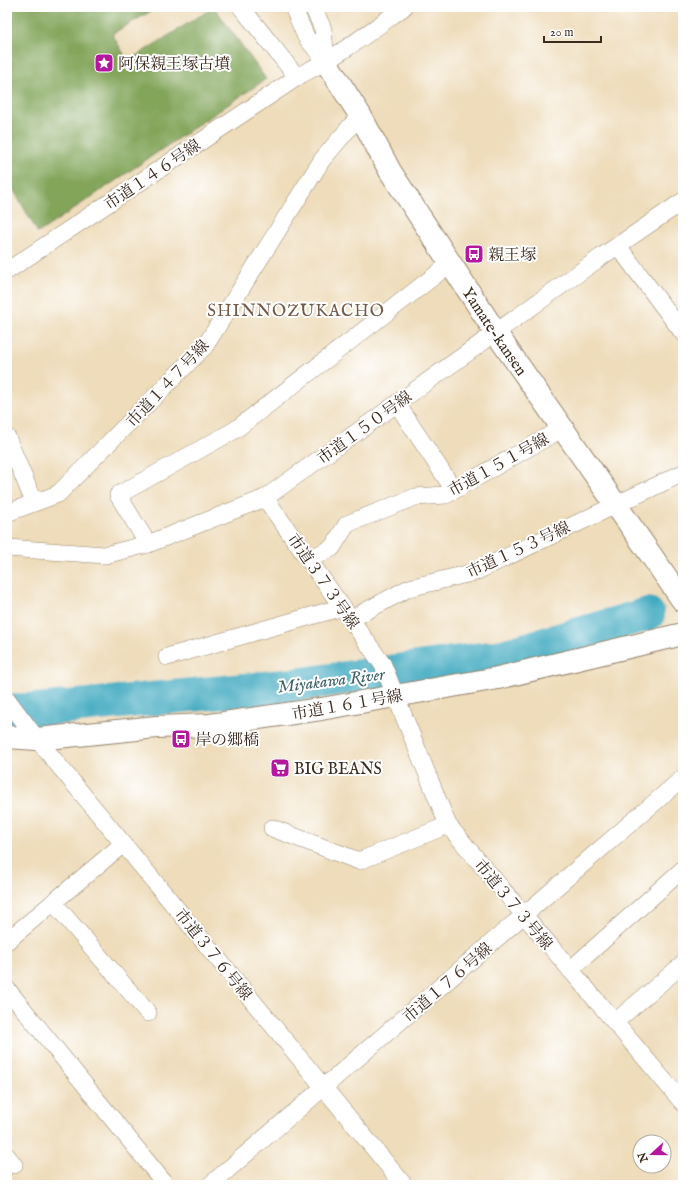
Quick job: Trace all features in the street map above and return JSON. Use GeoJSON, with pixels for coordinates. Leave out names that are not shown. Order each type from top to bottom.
{"type":"FeatureCollection","features":[{"type":"Feature","properties":{"kind":"street"},"geometry":{"type":"LineString","coordinates":[[241,7],[297,77]]}},
{"type":"Feature","properties":{"kind":"street","name":"Yamate-kansen"},"geometry":{"type":"LineString","coordinates":[[293,7],[306,37],[326,62],[360,115],[390,172],[496,333],[680,597]]}},
{"type":"Feature","properties":{"kind":"street","name":"Yamate-kansen"},"geometry":{"type":"LineString","coordinates":[[313,7],[323,29],[326,62]]}},
{"type":"Feature","properties":{"kind":"street"},"geometry":{"type":"LineString","coordinates":[[326,62],[404,7]]}},
{"type":"Feature","properties":{"kind":"street","name":"市道１４６号線"},"geometry":{"type":"LineString","coordinates":[[7,271],[297,77],[326,62]]}},
{"type":"Feature","properties":{"kind":"street","name":"市道１４７号線"},"geometry":{"type":"LineString","coordinates":[[7,513],[58,494],[205,346],[322,160],[360,115]]}},
{"type":"Feature","properties":{"kind":"street","name":"市道１５０号線"},"geometry":{"type":"LineString","coordinates":[[7,548],[105,554],[148,544],[265,498],[683,201]]}},
{"type":"Feature","properties":{"kind":"street"},"geometry":{"type":"LineString","coordinates":[[618,246],[683,333]]}},
{"type":"Feature","properties":{"kind":"street"},"geometry":{"type":"LineString","coordinates":[[148,544],[118,495],[235,430],[451,263]]}},
{"type":"Feature","properties":{"kind":"street"},"geometry":{"type":"LineString","coordinates":[[397,404],[454,490]]}},
{"type":"Feature","properties":{"kind":"street","name":"市道１５１号線"},"geometry":{"type":"LineString","coordinates":[[309,560],[332,548],[347,524],[415,497],[446,495],[562,428]]}},
{"type":"Feature","properties":{"kind":"street"},"geometry":{"type":"LineString","coordinates":[[7,437],[34,502]]}},
{"type":"Feature","properties":{"kind":"street","name":"市道１５３号線"},"geometry":{"type":"LineString","coordinates":[[167,657],[347,613],[409,588],[475,572],[615,504],[683,473]]}},
{"type":"Feature","properties":{"kind":"street","name":"市道３７３号線"},"geometry":{"type":"LineString","coordinates":[[265,498],[347,613],[389,679],[448,825],[523,916],[683,1103]]}},
{"type":"Feature","properties":{"kind":"street","name":"市道１６１号線"},"geometry":{"type":"LineString","coordinates":[[7,737],[31,731],[157,728],[210,725],[321,709],[389,679],[498,678],[683,634]]}},
{"type":"Feature","properties":{"kind":"street","name":"市道３７６号線"},"geometry":{"type":"LineString","coordinates":[[7,699],[31,731],[123,844],[404,1185]]}},
{"type":"Feature","properties":{"kind":"street","name":"市道１７６号線"},"geometry":{"type":"LineString","coordinates":[[210,1185],[683,778]]}},
{"type":"Feature","properties":{"kind":"street"},"geometry":{"type":"LineString","coordinates":[[272,828],[359,861],[448,825]]}},
{"type":"Feature","properties":{"kind":"street"},"geometry":{"type":"LineString","coordinates":[[7,941],[123,844]]}},
{"type":"Feature","properties":{"kind":"street"},"geometry":{"type":"LineString","coordinates":[[570,970],[683,870]]}},
{"type":"Feature","properties":{"kind":"street"},"geometry":{"type":"LineString","coordinates":[[54,902],[148,1013]]}},
{"type":"Feature","properties":{"kind":"street"},"geometry":{"type":"LineString","coordinates":[[615,1022],[683,964]]}},
{"type":"Feature","properties":{"kind":"street"},"geometry":{"type":"LineString","coordinates":[[7,989],[166,1185]]}},
{"type":"Feature","properties":{"kind":"green space"},"geometry":{"type":"Polygon","coordinates":[[[7,7],[158,7],[112,34],[128,61],[214,7],[266,79],[38,233],[7,178],[7,7]]]}},
{"type":"Feature","properties":{"kind":"waterway","name":"Miyakawa River"},"geometry":{"type":"LineString","coordinates":[[7,711],[47,709],[295,685],[503,656],[648,614]]}},
{"type":"Feature","properties":{"kind":"place","name":"阿保親王塚古墳"},"geometry":{"type":"Point","coordinates":[104,63]}},
{"type":"Feature","properties":{"kind":"place","name":"親王塚"},"geometry":{"type":"Point","coordinates":[474,254]}},
{"type":"Feature","properties":{"kind":"place","name":"岸の郷橋"},"geometry":{"type":"Point","coordinates":[181,739]}},
{"type":"Feature","properties":{"kind":"place","name":"BIG BEANS"},"geometry":{"type":"Point","coordinates":[280,768]}},
{"type":"Feature","properties":{"kind":"district","name":"SHINNOZUKACHO"},"geometry":{"type":"Point","coordinates":[296,310]}}]}
